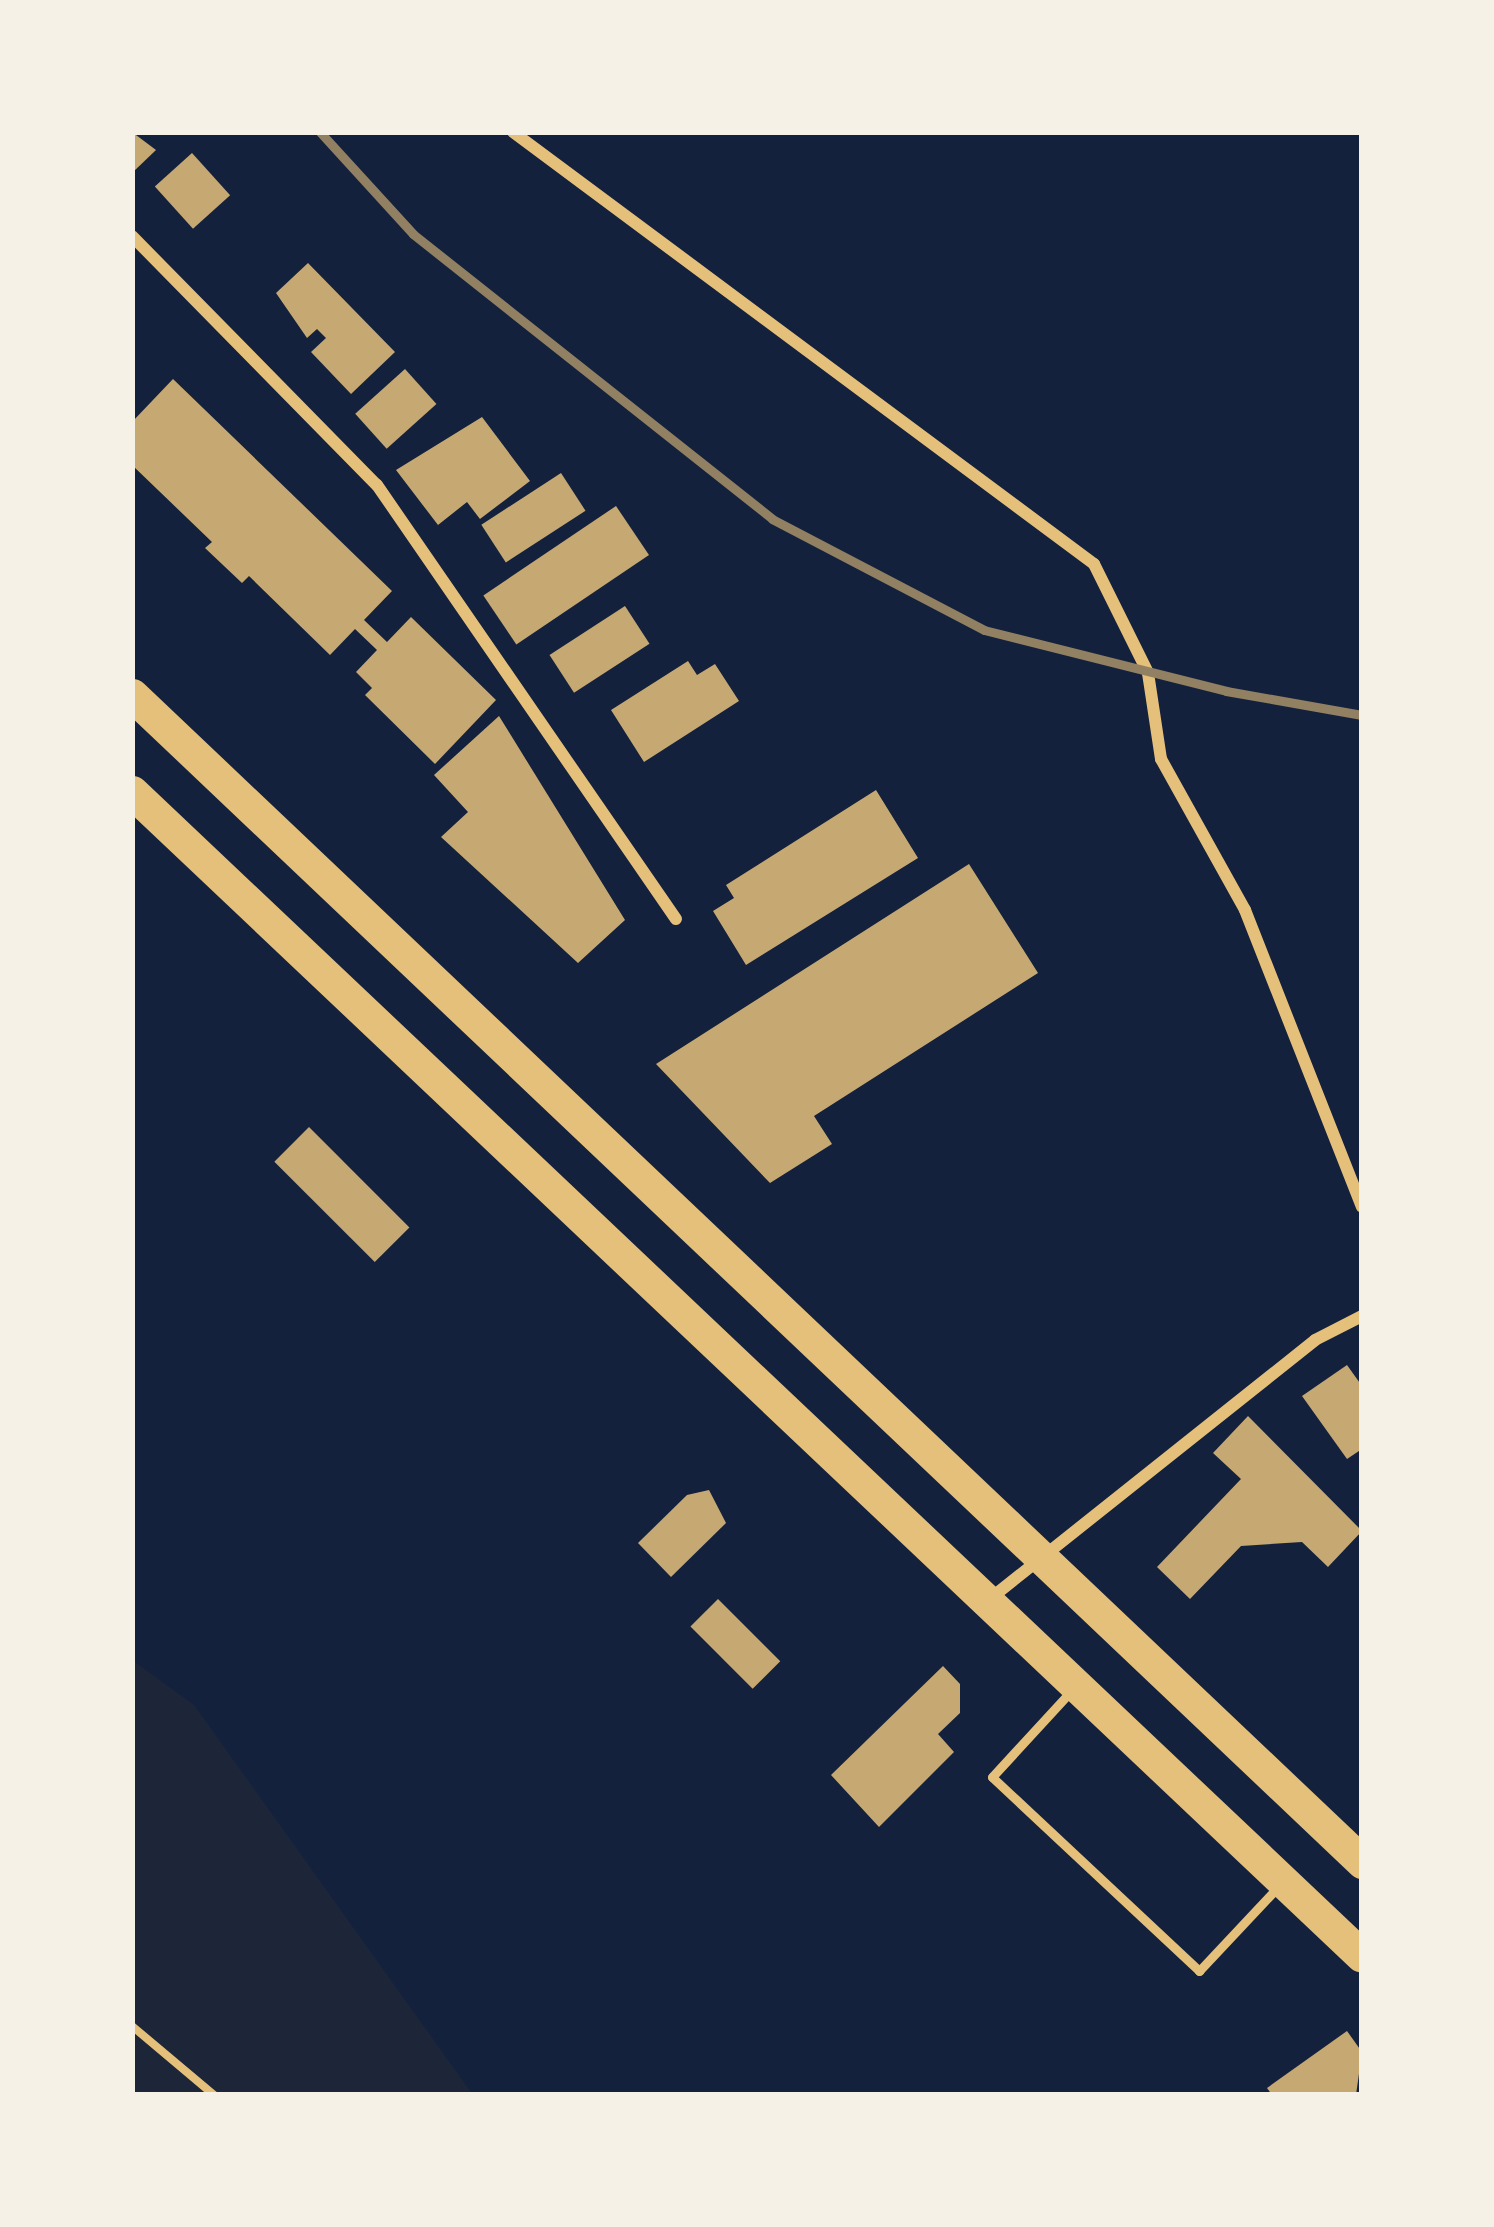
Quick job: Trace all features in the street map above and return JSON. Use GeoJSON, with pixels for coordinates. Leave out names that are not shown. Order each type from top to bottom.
{"type":"FeatureCollection","features":[{"type":"Feature","properties":{"kind":"highway"},"geometry":{"type":"LineString","coordinates":[[132,695],[1362,1862]]}},
{"type":"Feature","properties":{"kind":"highway"},"geometry":{"type":"LineString","coordinates":[[132,792],[1362,1956]]}},
{"type":"Feature","properties":{"kind":"street"},"geometry":{"type":"LineString","coordinates":[[513,132],[1094,564],[1148,673],[1161,759],[1245,910],[1362,1207]]}},
{"type":"Feature","properties":{"kind":"street"},"geometry":{"type":"LineString","coordinates":[[132,236],[377,484],[676,919]]}},
{"type":"Feature","properties":{"kind":"street"},"geometry":{"type":"LineString","coordinates":[[987,1602],[1316,1340],[1362,1316]]}},
{"type":"Feature","properties":{"kind":"lane"},"geometry":{"type":"LineString","coordinates":[[1076,1686],[992,1777],[1199,1971],[1283,1882]]}},
{"type":"Feature","properties":{"kind":"path"},"geometry":{"type":"LineString","coordinates":[[132,2026],[214,2095]]}},
{"type":"Feature","properties":{"kind":"shaded area"},"geometry":{"type":"Polygon","coordinates":[[[132,1660],[194,1705],[473,2095],[132,2095],[132,1660]]]}},
{"type":"Feature","properties":{"kind":"building"},"geometry":{"type":"Polygon","coordinates":[[[132,132],[156,150],[132,173],[132,132]]]}},
{"type":"Feature","properties":{"kind":"building"},"geometry":{"type":"Polygon","coordinates":[[[192,153],[230,195],[193,229],[155,186],[192,153]]]}},
{"type":"Feature","properties":{"kind":"building"},"geometry":{"type":"Polygon","coordinates":[[[308,263],[395,352],[351,394],[311,352],[326,338],[317,329],[307,338],[276,293],[308,263]]]}},
{"type":"Feature","properties":{"kind":"building"},"geometry":{"type":"Polygon","coordinates":[[[405,369],[436,404],[387,449],[355,414],[405,369]]]}},
{"type":"Feature","properties":{"kind":"building"},"geometry":{"type":"Polygon","coordinates":[[[173,379],[392,591],[364,620],[387,642],[411,617],[496,700],[435,764],[365,695],[372,688],[356,672],[377,650],[355,629],[330,655],[249,576],[242,583],[205,548],[212,542],[132,465],[132,422],[173,379]]]}},
{"type":"Feature","properties":{"kind":"building"},"geometry":{"type":"Polygon","coordinates":[[[482,417],[530,481],[480,519],[467,502],[438,525],[396,470],[482,417]]]}},
{"type":"Feature","properties":{"kind":"building"},"geometry":{"type":"Polygon","coordinates":[[[561,473],[586,511],[506,562],[481,525],[561,473]]]}},
{"type":"Feature","properties":{"kind":"building"},"geometry":{"type":"Polygon","coordinates":[[[616,506],[649,555],[516,644],[483,595],[616,506]]]}},
{"type":"Feature","properties":{"kind":"building"},"geometry":{"type":"Polygon","coordinates":[[[625,606],[650,644],[574,693],[550,655],[625,606]]]}},
{"type":"Feature","properties":{"kind":"building"},"geometry":{"type":"Polygon","coordinates":[[[688,661],[697,675],[715,664],[739,701],[644,762],[611,710],[688,661]]]}},
{"type":"Feature","properties":{"kind":"building"},"geometry":{"type":"Polygon","coordinates":[[[499,716],[625,920],[578,963],[441,837],[468,812],[434,775],[499,716]]]}},
{"type":"Feature","properties":{"kind":"building"},"geometry":{"type":"Polygon","coordinates":[[[876,790],[918,858],[746,965],[713,911],[734,898],[726,885],[876,790]]]}},
{"type":"Feature","properties":{"kind":"building"},"geometry":{"type":"Polygon","coordinates":[[[969,864],[1038,973],[814,1116],[832,1144],[770,1183],[656,1064],[969,864]]]}},
{"type":"Feature","properties":{"kind":"building"},"geometry":{"type":"Polygon","coordinates":[[[309,1127],[409,1227],[375,1262],[274,1162],[309,1127]]]}},
{"type":"Feature","properties":{"kind":"building"},"geometry":{"type":"Polygon","coordinates":[[[1347,1365],[1362,1386],[1362,1449],[1347,1459],[1302,1396],[1347,1365]]]}},
{"type":"Feature","properties":{"kind":"building"},"geometry":{"type":"Polygon","coordinates":[[[1248,1416],[1362,1531],[1328,1567],[1302,1542],[1241,1546],[1190,1599],[1157,1567],[1241,1479],[1213,1453],[1248,1416]]]}},
{"type":"Feature","properties":{"kind":"building"},"geometry":{"type":"Polygon","coordinates":[[[709,1490],[726,1523],[671,1577],[638,1543],[687,1495],[709,1490]]]}},
{"type":"Feature","properties":{"kind":"building"},"geometry":{"type":"Polygon","coordinates":[[[718,1599],[780,1661],[753,1689],[690,1627],[718,1599]]]}},
{"type":"Feature","properties":{"kind":"building"},"geometry":{"type":"Polygon","coordinates":[[[943,1666],[960,1684],[960,1713],[938,1734],[954,1752],[879,1827],[831,1775],[943,1666]]]}},
{"type":"Feature","properties":{"kind":"building"},"geometry":{"type":"Polygon","coordinates":[[[1347,2031],[1362,2052],[1356,2095],[1272,2095],[1267,2088],[1347,2031]]]}},
{"type":"Feature","properties":{"kind":"railway"},"geometry":{"type":"LineString","coordinates":[[320,132],[413,234],[772,519],[984,630],[1226,691],[1362,715]]}}]}
